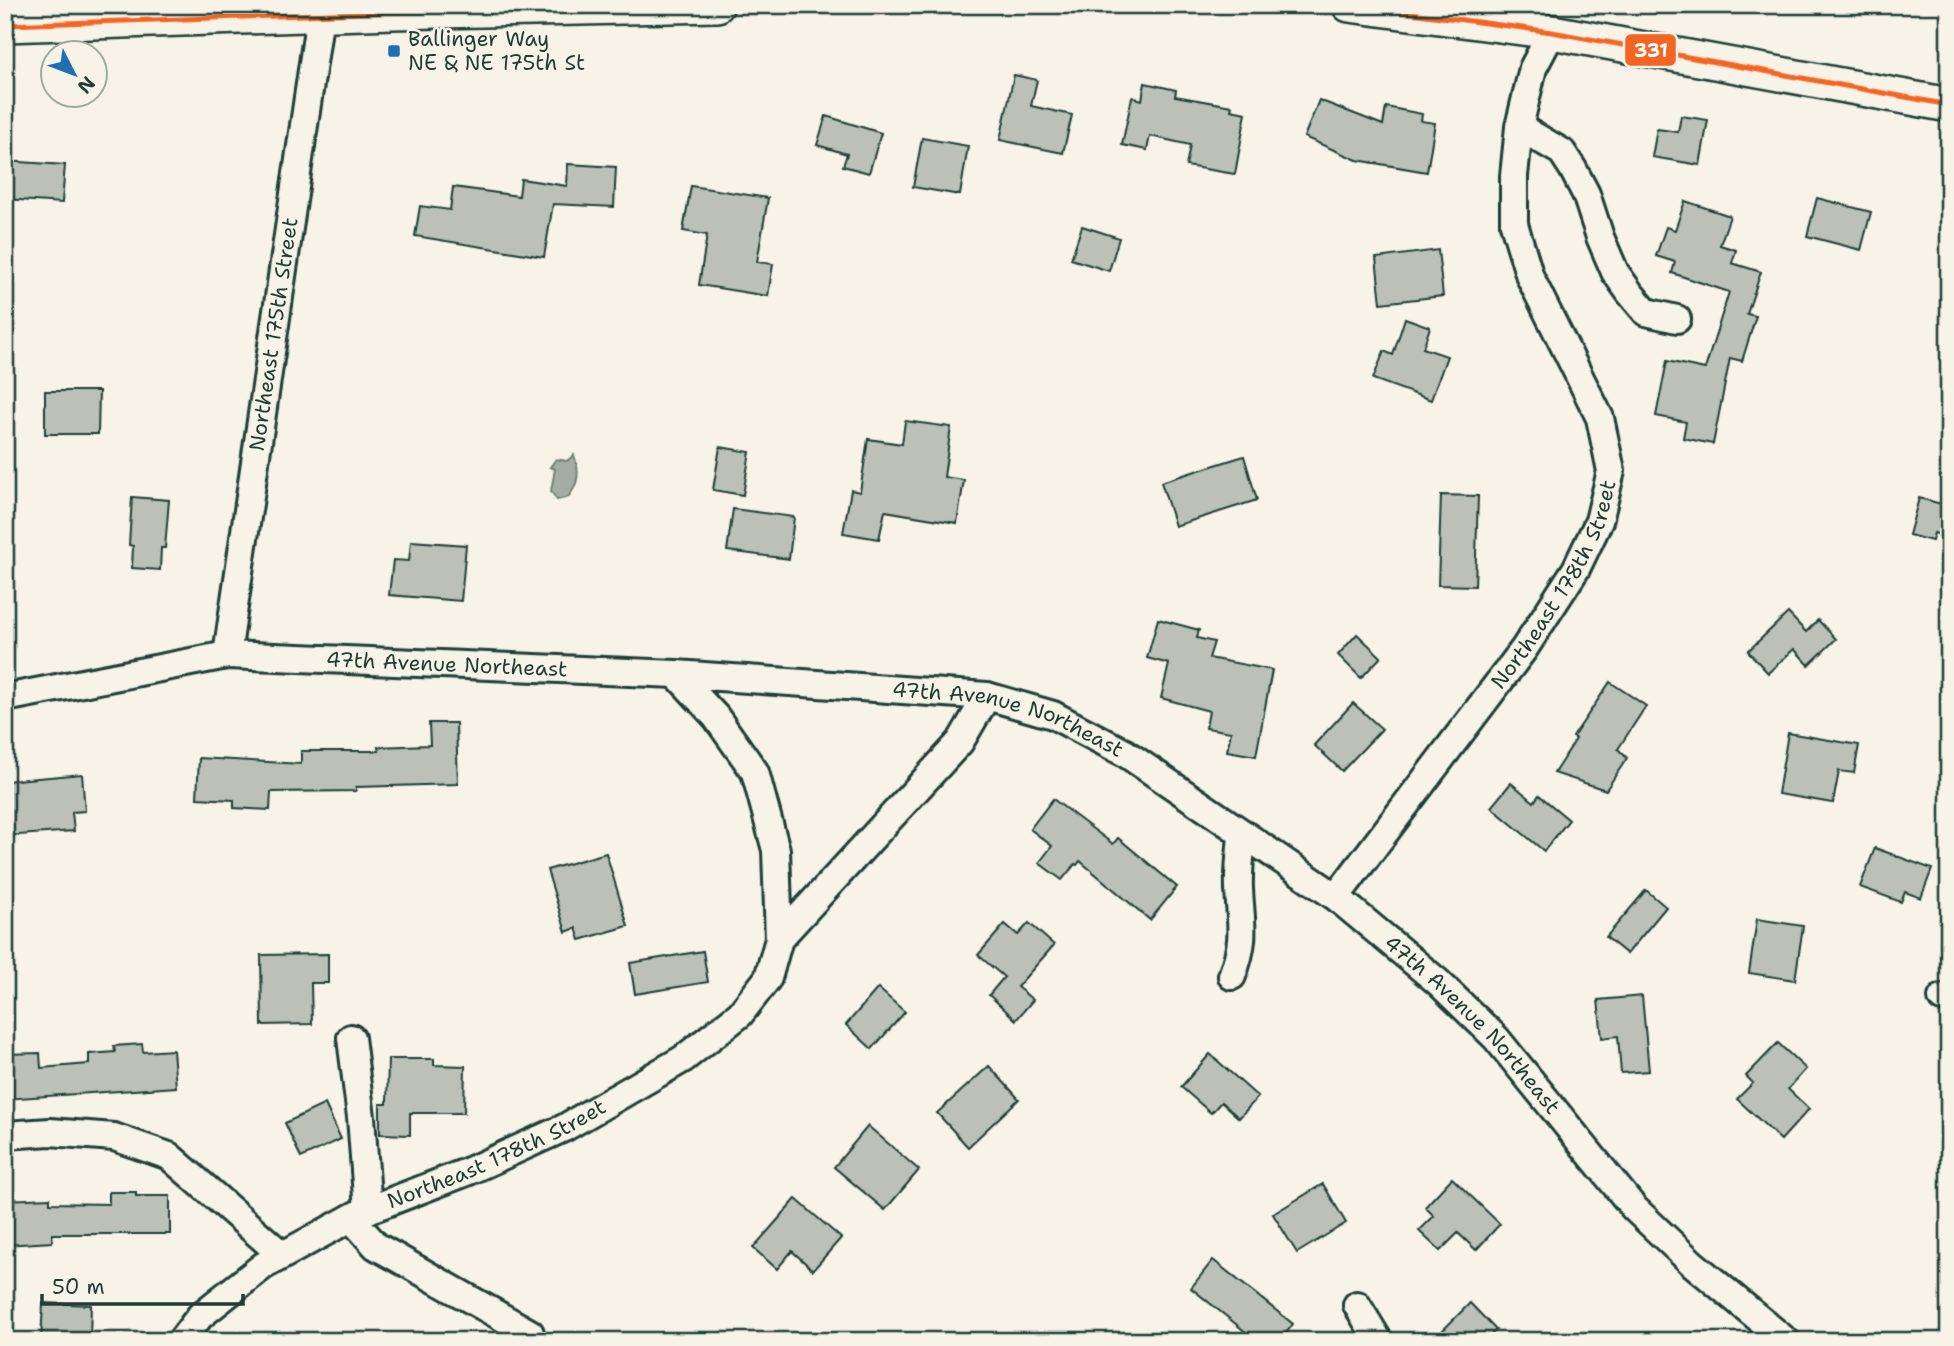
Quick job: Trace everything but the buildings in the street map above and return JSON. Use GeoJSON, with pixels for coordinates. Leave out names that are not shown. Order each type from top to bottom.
{"type":"FeatureCollection","features":[{"type":"Feature","properties":{"kind":"main road"},"geometry":{"type":"LineString","coordinates":[[5,24],[717,5]]}},
{"type":"Feature","properties":{"kind":"main road"},"geometry":{"type":"LineString","coordinates":[[1367,6],[1552,32],[1949,105]]}},
{"type":"Feature","properties":{"kind":"street","name":"Northeast 175th Street"},"geometry":{"type":"LineString","coordinates":[[227,655],[320,15]]}},
{"type":"Feature","properties":{"kind":"street","name":"Northeast 178th Street"},"geometry":{"type":"LineString","coordinates":[[1336,898],[1524,649],[1576,569],[1599,521],[1611,471],[1600,418],[1530,277],[1514,224],[1519,127],[1533,68],[1552,32]]}},
{"type":"Feature","properties":{"kind":"street"},"geometry":{"type":"LineString","coordinates":[[1519,127],[1562,152],[1586,194],[1615,272],[1630,293],[1646,312],[1677,319]]}},
{"type":"Feature","properties":{"kind":"street","name":"47th Avenue Northeast"},"geometry":{"type":"LineString","coordinates":[[5,698],[227,655],[676,674],[987,696],[1053,715],[1125,753],[1336,898],[1438,982],[1496,1038],[1634,1208],[1692,1264],[1786,1341]]}},
{"type":"Feature","properties":{"kind":"street","name":"Northeast 178th Street"},"geometry":{"type":"LineString","coordinates":[[181,1341],[200,1316],[263,1266],[282,1255],[360,1214],[470,1171],[564,1128],[682,1059],[740,1014],[768,978],[779,939],[776,850],[755,772],[716,717],[676,674]]}},
{"type":"Feature","properties":{"kind":"street","name":"Northeast 178th Street"},"geometry":{"type":"LineString","coordinates":[[779,939],[960,742],[987,696]]}},
{"type":"Feature","properties":{"kind":"street"},"geometry":{"type":"LineString","coordinates":[[1231,976],[1241,951],[1243,933],[1239,886],[1242,834]]}},
{"type":"Feature","properties":{"kind":"street"},"geometry":{"type":"LineString","coordinates":[[351,1038],[361,1117],[360,1214],[376,1246],[530,1333]]}},
{"type":"Feature","properties":{"kind":"street"},"geometry":{"type":"LineString","coordinates":[[5,1135],[50,1132],[114,1137],[169,1156],[282,1255]]}},
{"type":"Feature","properties":{"kind":"street"},"geometry":{"type":"LineString","coordinates":[[1357,1305],[1379,1341]]}},
{"type":"Feature","properties":{"kind":"shaded area"},"geometry":{"type":"Polygon","coordinates":[[[574,455],[578,472],[576,482],[568,497],[557,500],[551,491],[555,469],[550,467],[556,459],[567,461],[574,455]]]}},
{"type":"Feature","properties":{"kind":"transit line","name":"331"},"geometry":{"type":"LineString","coordinates":[[5,25],[705,5]]}},
{"type":"Feature","properties":{"kind":"transit line","name":"331"},"geometry":{"type":"LineString","coordinates":[[1351,5],[1552,32],[1949,105]]}},
{"type":"Feature","properties":{"kind":"place","name":"Ballinger Way NE & NE 175th St"},"geometry":{"type":"Point","coordinates":[394,51]}}]}
